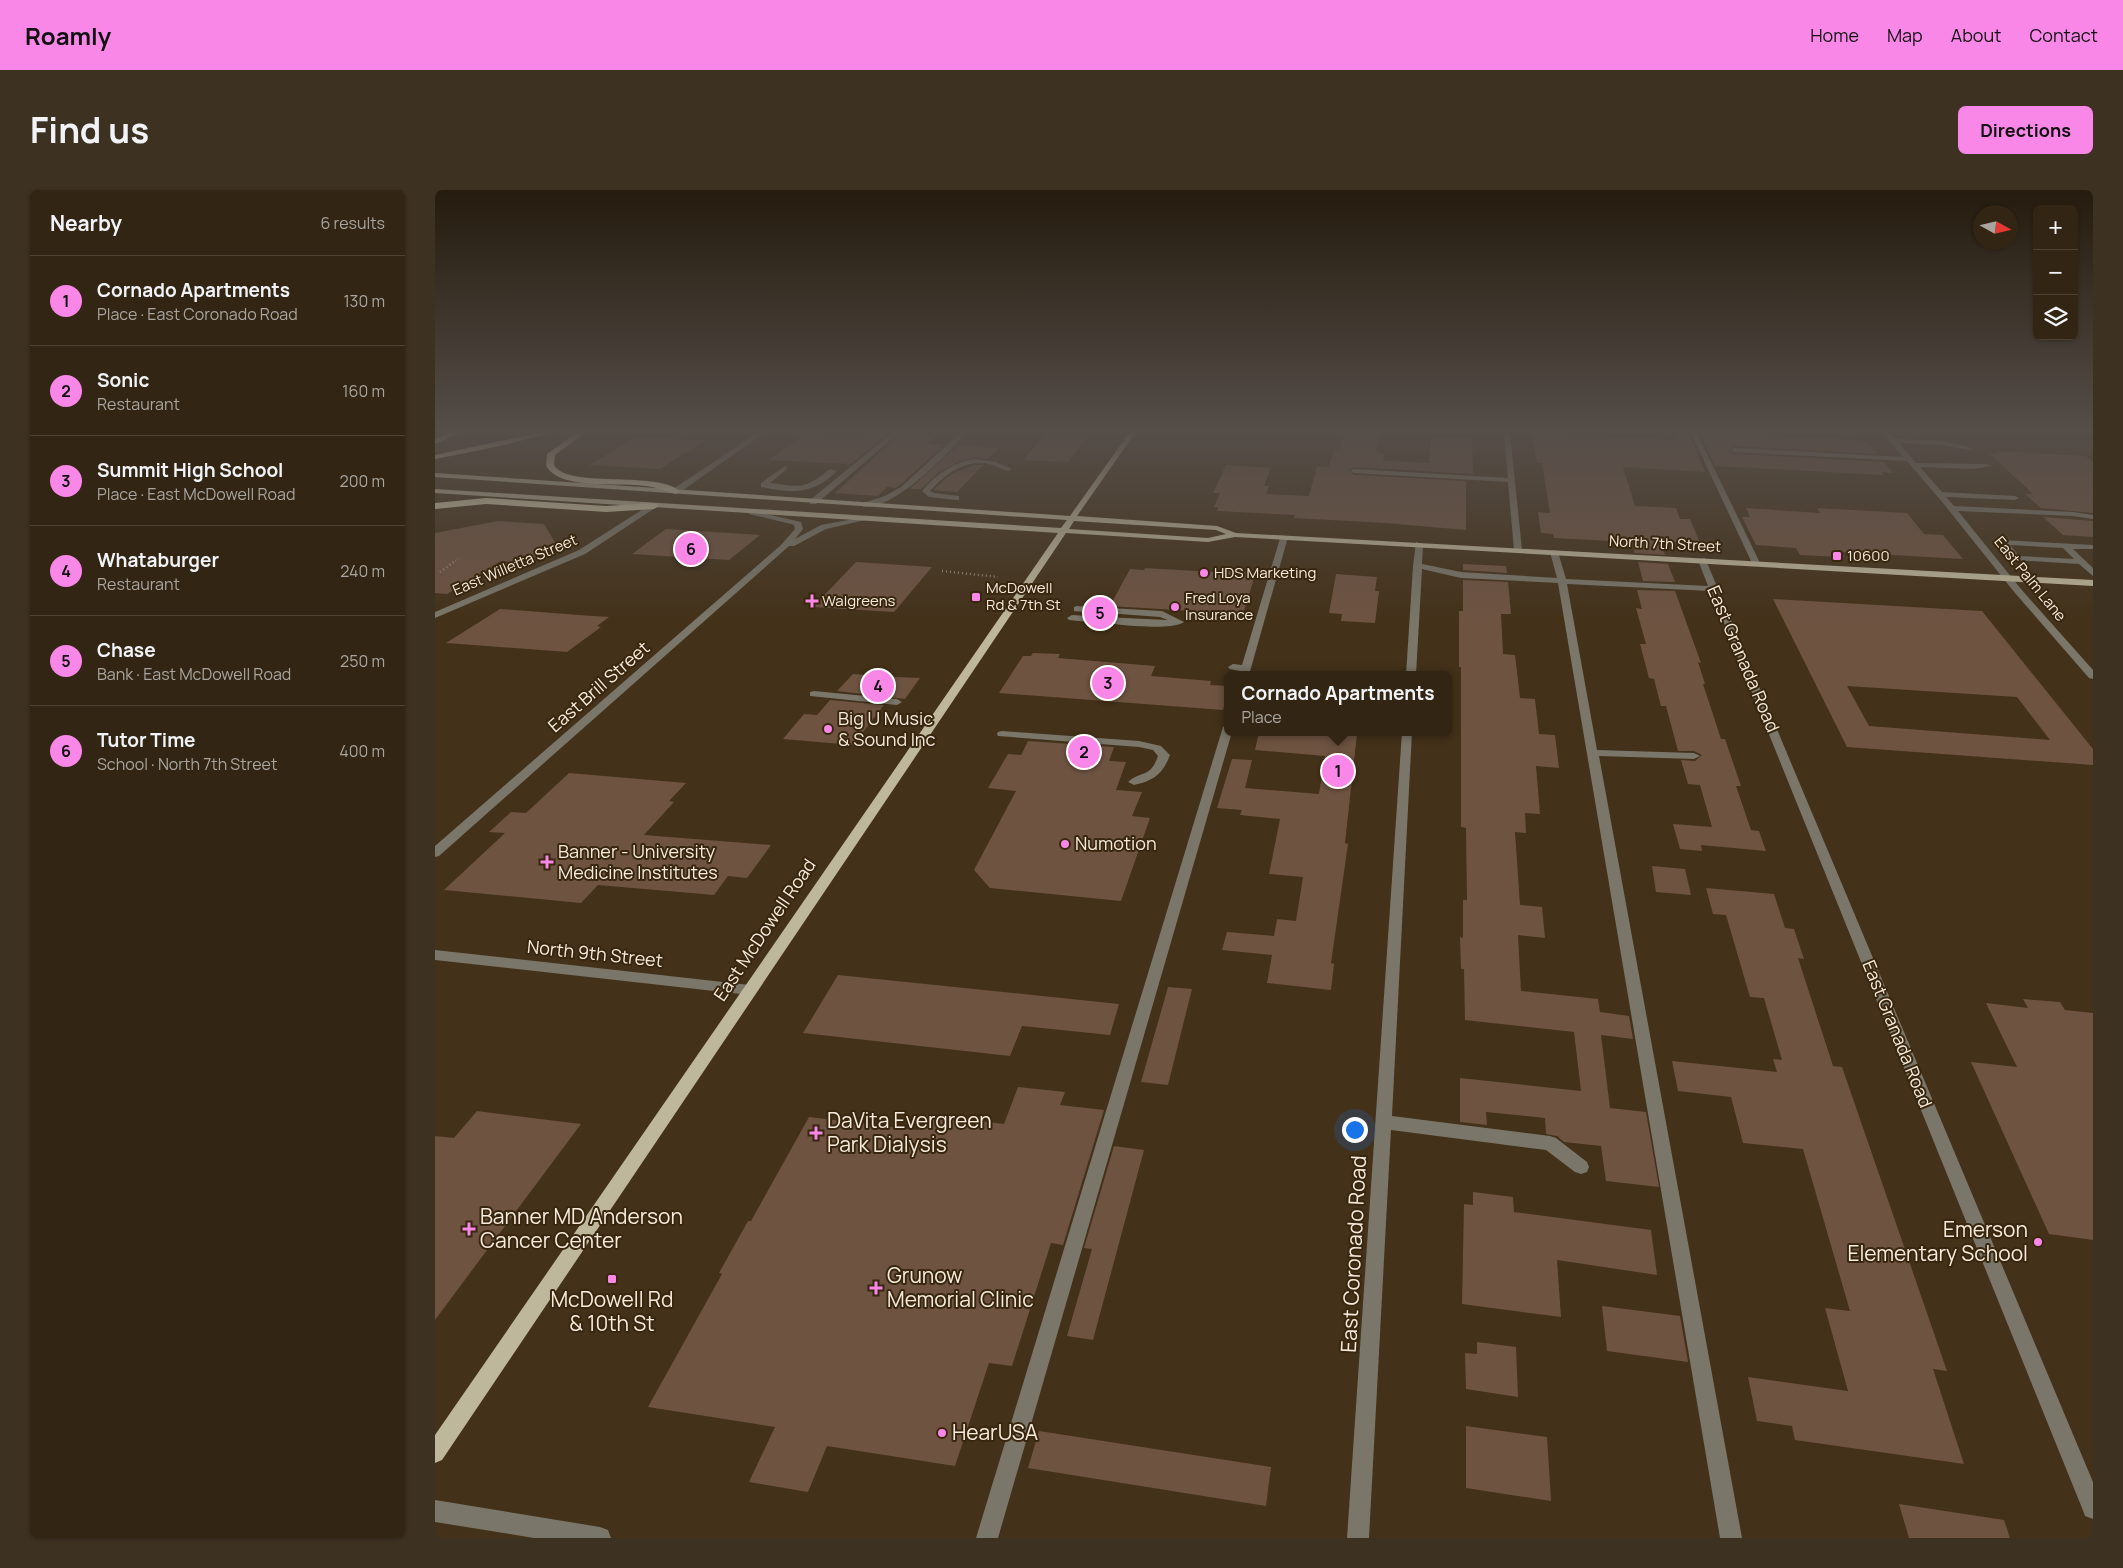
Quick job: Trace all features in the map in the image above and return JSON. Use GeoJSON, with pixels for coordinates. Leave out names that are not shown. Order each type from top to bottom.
{"type":"FeatureCollection","features":[{"type":"Feature","properties":{"kind":"highway"},"geometry":{"type":"LineString","coordinates":[[435,506],[485,501],[606,509],[654,506]]}},
{"type":"Feature","properties":{"kind":"main road","name":"North 7th Street"},"geometry":{"type":"LineString","coordinates":[[507,496],[1208,540],[1235,535],[1285,537],[2093,584]]}},
{"type":"Feature","properties":{"kind":"main road","name":"North 7th Street"},"geometry":{"type":"LineString","coordinates":[[736,496],[1217,528],[1235,535]]}},
{"type":"Feature","properties":{"kind":"main road","name":"East McDowell Road"},"geometry":{"type":"LineString","coordinates":[[435,1453],[1087,496]]}},
{"type":"Feature","properties":{"kind":"main road"},"geometry":{"type":"LineString","coordinates":[[654,506],[675,501],[741,502],[762,498]]}},
{"type":"Feature","properties":{"kind":"street"},"geometry":{"type":"LineString","coordinates":[[813,502],[820,496]]}},
{"type":"Feature","properties":{"kind":"street"},"geometry":{"type":"LineString","coordinates":[[866,505],[892,496]]}},
{"type":"Feature","properties":{"kind":"street"},"geometry":{"type":"LineString","coordinates":[[899,507],[897,501],[901,496]]}},
{"type":"Feature","properties":{"kind":"street"},"geometry":{"type":"LineString","coordinates":[[932,496],[956,498]]}},
{"type":"Feature","properties":{"kind":"street"},"geometry":{"type":"LineString","coordinates":[[1513,496],[1518,550]]}},
{"type":"Feature","properties":{"kind":"street"},"geometry":{"type":"LineString","coordinates":[[1724,496],[1756,563]]}},
{"type":"Feature","properties":{"kind":"street","name":"East Palm Lane"},"geometry":{"type":"LineString","coordinates":[[1942,496],[2008,578],[2093,676]]}},
{"type":"Feature","properties":{"kind":"street"},"geometry":{"type":"LineString","coordinates":[[1976,496],[2015,498]]}},
{"type":"Feature","properties":{"kind":"street","name":"East Willetta Street"},"geometry":{"type":"LineString","coordinates":[[435,615],[582,552],[654,506]]}},
{"type":"Feature","properties":{"kind":"street"},"geometry":{"type":"LineString","coordinates":[[1953,508],[2073,514],[2093,517]]}},
{"type":"Feature","properties":{"kind":"street","name":"East Brill Street"},"geometry":{"type":"LineString","coordinates":[[435,853],[784,547],[798,530],[798,524],[752,512]]}},
{"type":"Feature","properties":{"kind":"street","name":"East Brill Street"},"geometry":{"type":"LineString","coordinates":[[784,547],[824,527],[865,519]]}},
{"type":"Feature","properties":{"kind":"street"},"geometry":{"type":"LineString","coordinates":[[1245,671],[1285,537]]}},
{"type":"Feature","properties":{"kind":"street"},"geometry":{"type":"LineString","coordinates":[[2082,562],[2017,558],[2003,542],[2093,547]]}},
{"type":"Feature","properties":{"kind":"street"},"geometry":{"type":"LineString","coordinates":[[1411,671],[1419,544]]}},
{"type":"Feature","properties":{"kind":"street"},"geometry":{"type":"LineString","coordinates":[[1983,546],[2007,547]]}},
{"type":"Feature","properties":{"kind":"street"},"geometry":{"type":"LineString","coordinates":[[2065,546],[2093,573]]}},
{"type":"Feature","properties":{"kind":"street"},"geometry":{"type":"LineString","coordinates":[[1553,552],[1562,581],[1731,1538]]}},
{"type":"Feature","properties":{"kind":"street","name":"East Granada Road"},"geometry":{"type":"LineString","coordinates":[[1702,560],[2093,1508]]}},
{"type":"Feature","properties":{"kind":"street"},"geometry":{"type":"LineString","coordinates":[[1417,566],[1461,575],[1714,589]]}},
{"type":"Feature","properties":{"kind":"street"},"geometry":{"type":"LineString","coordinates":[[1074,614],[1091,615]]}},
{"type":"Feature","properties":{"kind":"street"},"geometry":{"type":"LineString","coordinates":[[1106,616],[1161,624],[1179,622]]}},
{"type":"Feature","properties":{"kind":"street"},"geometry":{"type":"LineString","coordinates":[[1233,667],[1243,671]]}},
{"type":"Feature","properties":{"kind":"street"},"geometry":{"type":"LineString","coordinates":[[814,694],[897,702]]}},
{"type":"Feature","properties":{"kind":"street"},"geometry":{"type":"LineString","coordinates":[[1002,734],[1139,744],[1157,748],[1164,755],[1160,768],[1150,778],[1134,782]]}},
{"type":"Feature","properties":{"kind":"street"},"geometry":{"type":"LineString","coordinates":[[987,1538],[1226,736]]}},
{"type":"Feature","properties":{"kind":"street","name":"East Coronado Road"},"geometry":{"type":"LineString","coordinates":[[1359,1538],[1407,736]]}},
{"type":"Feature","properties":{"kind":"street"},"geometry":{"type":"LineString","coordinates":[[1592,753],[1694,756]]}},
{"type":"Feature","properties":{"kind":"street","name":"North 9th Street"},"geometry":{"type":"LineString","coordinates":[[435,955],[750,990]]}},
{"type":"Feature","properties":{"kind":"street"},"geometry":{"type":"LineString","coordinates":[[1383,1122],[1550,1143],[1581,1167]]}},
{"type":"Feature","properties":{"kind":"street"},"geometry":{"type":"LineString","coordinates":[[435,1511],[600,1538]]}},
{"type":"Feature","properties":{"kind":"path"},"geometry":{"type":"LineString","coordinates":[[440,572],[458,559]]}},
{"type":"Feature","properties":{"kind":"path"},"geometry":{"type":"LineString","coordinates":[[942,571],[998,577]]}},
{"type":"Feature","properties":{"kind":"building"},"geometry":{"type":"Polygon","coordinates":[[[1219,496],[1466,496],[1466,530],[1294,518],[1295,515],[1217,511],[1218,507],[1214,507],[1219,496]]]}},
{"type":"Feature","properties":{"kind":"building"},"geometry":{"type":"Polygon","coordinates":[[[1547,496],[1632,496],[1635,506],[1676,508],[1680,519],[1690,519],[1700,543],[1670,542],[1671,545],[1661,544],[1665,555],[1635,553],[1632,542],[1554,538],[1553,534],[1541,533],[1538,512],[1550,513],[1547,496]]]}},
{"type":"Feature","properties":{"kind":"building"},"geometry":{"type":"Polygon","coordinates":[[[2027,496],[2093,496],[2093,513],[2041,508],[2027,496]]]}},
{"type":"Feature","properties":{"kind":"building"},"geometry":{"type":"Polygon","coordinates":[[[1746,508],[1820,513],[1817,508],[1907,513],[1924,534],[1943,535],[1963,559],[1841,552],[1844,557],[1800,555],[1796,548],[1756,545],[1742,517],[1750,517],[1746,508]]]}},
{"type":"Feature","properties":{"kind":"building"},"geometry":{"type":"Polygon","coordinates":[[[2043,517],[2093,521],[2093,537],[2063,535],[2043,517]]]}},
{"type":"Feature","properties":{"kind":"building"},"geometry":{"type":"Polygon","coordinates":[[[498,521],[544,524],[557,546],[530,563],[501,561],[447,594],[435,593],[435,533],[498,521]]]}},
{"type":"Feature","properties":{"kind":"building"},"geometry":{"type":"Polygon","coordinates":[[[666,529],[760,535],[729,560],[632,554],[666,529]]]}},
{"type":"Feature","properties":{"kind":"building","name":"Walgreens"},"geometry":{"type":"Polygon","coordinates":[[[856,562],[932,567],[894,612],[813,607],[856,562]]]}},
{"type":"Feature","properties":{"kind":"building"},"geometry":{"type":"Polygon","coordinates":[[[1638,562],[1668,564],[1675,582],[1643,581],[1638,562]]]}},
{"type":"Feature","properties":{"kind":"building"},"geometry":{"type":"Polygon","coordinates":[[[1463,564],[1506,566],[1507,573],[1463,570],[1463,564]]]}},
{"type":"Feature","properties":{"kind":"building"},"geometry":{"type":"Polygon","coordinates":[[[1145,568],[1213,572],[1214,570],[1256,572],[1243,614],[1110,606],[1130,569],[1144,570],[1145,568]]]}},
{"type":"Feature","properties":{"kind":"building"},"geometry":{"type":"Polygon","coordinates":[[[1336,574],[1377,577],[1375,591],[1379,591],[1375,623],[1341,621],[1342,614],[1329,613],[1336,574]]]}},
{"type":"Feature","properties":{"kind":"building"},"geometry":{"type":"Polygon","coordinates":[[[1463,580],[1508,582],[1511,614],[1501,614],[1503,654],[1515,655],[1520,698],[1535,699],[1539,734],[1555,735],[1559,768],[1536,766],[1540,814],[1525,813],[1526,833],[1515,832],[1520,905],[1542,907],[1545,938],[1518,935],[1521,991],[1598,999],[1600,1012],[1629,1016],[1633,1039],[1601,1035],[1610,1108],[1646,1112],[1659,1187],[1606,1181],[1601,1146],[1564,1142],[1557,1136],[1546,1134],[1545,1118],[1486,1112],[1487,1125],[1460,1122],[1460,1078],[1581,1091],[1574,1032],[1465,1020],[1464,969],[1461,969],[1460,937],[1463,938],[1463,900],[1467,900],[1466,828],[1461,827],[1461,667],[1459,667],[1459,611],[1463,611],[1463,580]]]}},
{"type":"Feature","properties":{"kind":"building"},"geometry":{"type":"Polygon","coordinates":[[[1637,590],[1675,591],[1701,663],[1698,662],[1705,684],[1703,684],[1721,739],[1725,739],[1741,786],[1736,786],[1751,830],[1759,831],[1766,851],[1701,845],[1702,851],[1680,849],[1673,824],[1712,827],[1700,785],[1688,784],[1681,760],[1695,761],[1702,755],[1694,751],[1678,751],[1666,706],[1661,706],[1654,679],[1649,678],[1640,644],[1646,644],[1636,608],[1642,609],[1637,590]]]}},
{"type":"Feature","properties":{"kind":"building"},"geometry":{"type":"Polygon","coordinates":[[[1773,599],[1982,611],[2093,749],[2093,765],[1847,747],[1773,599]],[[1847,686],[1869,726],[2050,740],[2017,697],[1847,686]]]}},
{"type":"Feature","properties":{"kind":"building"},"geometry":{"type":"Polygon","coordinates":[[[500,609],[609,617],[597,626],[601,627],[567,652],[446,643],[500,609]]]}},
{"type":"Feature","properties":{"kind":"building"},"geometry":{"type":"Polygon","coordinates":[[[1033,653],[1060,654],[1058,658],[1155,666],[1151,676],[1211,681],[1210,685],[1224,686],[1224,707],[1223,710],[999,693],[1023,656],[1031,656],[1033,653]]]}},
{"type":"Feature","properties":{"kind":"building"},"geometry":{"type":"Polygon","coordinates":[[[853,674],[920,678],[905,699],[837,691],[853,674]]]}},
{"type":"Feature","properties":{"kind":"building","name":"Big U Music & Sound Inc"},"geometry":{"type":"Polygon","coordinates":[[[830,700],[884,705],[853,745],[783,739],[804,714],[817,715],[830,700]]]}},
{"type":"Feature","properties":{"kind":"building"},"geometry":{"type":"Polygon","coordinates":[[[1258,736],[1357,736],[1345,843],[1348,844],[1331,963],[1334,964],[1331,990],[1267,983],[1272,955],[1222,950],[1227,932],[1274,936],[1277,919],[1296,921],[1303,877],[1269,874],[1280,819],[1240,815],[1242,810],[1217,808],[1232,759],[1252,760],[1245,788],[1319,794],[1325,756],[1255,750],[1258,736]]]}},
{"type":"Feature","properties":{"kind":"building","name":"Numotion"},"geometry":{"type":"Polygon","coordinates":[[[1028,741],[1114,747],[1109,761],[1126,762],[1116,790],[1142,792],[1132,816],[1150,818],[1121,901],[990,888],[974,870],[1016,791],[988,788],[1008,754],[1021,755],[1028,741]]]}},
{"type":"Feature","properties":{"kind":"building","name":"Banner - University Medicine Institutes"},"geometry":{"type":"Polygon","coordinates":[[[569,773],[686,783],[669,801],[674,802],[644,835],[771,845],[747,878],[728,876],[714,895],[598,885],[581,903],[444,890],[505,833],[489,832],[511,812],[526,813],[569,773]]]}},
{"type":"Feature","properties":{"kind":"building"},"geometry":{"type":"Polygon","coordinates":[[[1652,866],[1685,869],[1691,895],[1656,892],[1652,866]]]}},
{"type":"Feature","properties":{"kind":"building"},"geometry":{"type":"Polygon","coordinates":[[[1706,888],[1774,894],[1785,928],[1794,929],[1804,959],[1798,958],[1833,1066],[1842,1067],[1947,1371],[1933,1369],[1964,1464],[1795,1440],[1792,1426],[1757,1421],[1748,1377],[1848,1391],[1825,1308],[1850,1311],[1803,1149],[1743,1143],[1731,1097],[1678,1091],[1672,1061],[1777,1072],[1773,1059],[1782,1060],[1764,998],[1750,997],[1726,915],[1713,914],[1706,888]]]}},
{"type":"Feature","properties":{"kind":"building"},"geometry":{"type":"Polygon","coordinates":[[[838,975],[1119,1004],[1110,1035],[1022,1026],[1010,1056],[803,1033],[838,975]]]}},
{"type":"Feature","properties":{"kind":"building"},"geometry":{"type":"Polygon","coordinates":[[[1168,987],[1192,989],[1168,1085],[1141,1082],[1168,987]]]}},
{"type":"Feature","properties":{"kind":"building"},"geometry":{"type":"Polygon","coordinates":[[[2023,999],[2060,1002],[2065,1010],[2093,1013],[2093,1240],[2049,1234],[1971,1062],[2017,1067],[1986,1003],[2028,1008],[2023,999]]]}},
{"type":"Feature","properties":{"kind":"building","name":"Grunow Memorial Clinic"},"geometry":{"type":"Polygon","coordinates":[[[1018,1087],[1065,1092],[1060,1105],[1104,1110],[1063,1245],[1051,1243],[1012,1366],[989,1363],[955,1466],[827,1446],[808,1492],[749,1482],[775,1427],[648,1407],[722,1274],[719,1273],[748,1221],[751,1221],[809,1117],[918,1130],[925,1115],[1004,1124],[1018,1087]]]}},
{"type":"Feature","properties":{"kind":"building","name":"Banner MD Anderson Cancer Center"},"geometry":{"type":"Polygon","coordinates":[[[477,1111],[581,1124],[435,1320],[435,1136],[454,1138],[477,1111]]]}},
{"type":"Feature","properties":{"kind":"building"},"geometry":{"type":"Polygon","coordinates":[[[1114,1146],[1144,1150],[1093,1340],[1067,1336],[1092,1249],[1084,1248],[1114,1146]]]}},
{"type":"Feature","properties":{"kind":"building"},"geometry":{"type":"Polygon","coordinates":[[[1473,1192],[1513,1197],[1514,1212],[1651,1230],[1657,1275],[1557,1260],[1561,1317],[1462,1304],[1464,1204],[1473,1205],[1473,1192]]]}},
{"type":"Feature","properties":{"kind":"building"},"geometry":{"type":"Polygon","coordinates":[[[1602,1306],[1680,1316],[1688,1362],[1607,1351],[1602,1306]]]}},
{"type":"Feature","properties":{"kind":"building"},"geometry":{"type":"Polygon","coordinates":[[[1477,1342],[1516,1347],[1518,1397],[1466,1389],[1465,1353],[1477,1354],[1477,1342]]]}},
{"type":"Feature","properties":{"kind":"building"},"geometry":{"type":"Polygon","coordinates":[[[1466,1426],[1547,1437],[1551,1501],[1466,1488],[1466,1426]]]}},
{"type":"Feature","properties":{"kind":"building"},"geometry":{"type":"Polygon","coordinates":[[[1039,1431],[1271,1467],[1266,1506],[1028,1468],[1039,1431]]]}},
{"type":"Feature","properties":{"kind":"building"},"geometry":{"type":"Polygon","coordinates":[[[1899,1504],[2004,1520],[2010,1538],[1909,1538],[1899,1504]]]}},
{"type":"Feature","properties":{"kind":"tunnel"},"geometry":{"type":"LineString","coordinates":[[1094,610],[1109,611]]}},
{"type":"Feature","properties":{"kind":"tunnel"},"geometry":{"type":"LineString","coordinates":[[1089,619],[1104,620]]}},
{"type":"Feature","properties":{"kind":"place","name":"Tutor Time"},"geometry":{"type":"Point","coordinates":[691,549]}},
{"type":"Feature","properties":{"kind":"place","name":"10600"},"geometry":{"type":"Point","coordinates":[1837,556]}},
{"type":"Feature","properties":{"kind":"place","name":"HDS Marketing"},"geometry":{"type":"Point","coordinates":[1204,573]}},
{"type":"Feature","properties":{"kind":"place","name":"McDowell Rd & 7th St"},"geometry":{"type":"Point","coordinates":[976,597]}},
{"type":"Feature","properties":{"kind":"place","name":"Walgreens"},"geometry":{"type":"Point","coordinates":[812,601]}},
{"type":"Feature","properties":{"kind":"place","name":"Fred Loya Insurance"},"geometry":{"type":"Point","coordinates":[1175,607]}},
{"type":"Feature","properties":{"kind":"place","name":"Chase"},"geometry":{"type":"Point","coordinates":[1100,613]}},
{"type":"Feature","properties":{"kind":"place","name":"Summit High School"},"geometry":{"type":"Point","coordinates":[1108,683]}},
{"type":"Feature","properties":{"kind":"place","name":"Whataburger"},"geometry":{"type":"Point","coordinates":[878,686]}},
{"type":"Feature","properties":{"kind":"place","name":"Big U Music & Sound Inc"},"geometry":{"type":"Point","coordinates":[828,729]}},
{"type":"Feature","properties":{"kind":"place","name":"Sonic"},"geometry":{"type":"Point","coordinates":[1084,752]}},
{"type":"Feature","properties":{"kind":"place","name":"Cornado Apartments"},"geometry":{"type":"Point","coordinates":[1338,771]}},
{"type":"Feature","properties":{"kind":"place","name":"Numotion"},"geometry":{"type":"Point","coordinates":[1065,844]}},
{"type":"Feature","properties":{"kind":"place","name":"Banner - University Medicine Institutes"},"geometry":{"type":"Point","coordinates":[547,862]}},
{"type":"Feature","properties":{"kind":"place","name":"DaVita Evergreen Park Dialysis"},"geometry":{"type":"Point","coordinates":[816,1133]}},
{"type":"Feature","properties":{"kind":"place","name":"Banner MD Anderson Cancer Center"},"geometry":{"type":"Point","coordinates":[469,1229]}},
{"type":"Feature","properties":{"kind":"place","name":"Emerson Elementary School"},"geometry":{"type":"Point","coordinates":[2038,1242]}},
{"type":"Feature","properties":{"kind":"place","name":"McDowell Rd & 10th St"},"geometry":{"type":"Point","coordinates":[612,1279]}},
{"type":"Feature","properties":{"kind":"place","name":"Grunow Memorial Clinic"},"geometry":{"type":"Point","coordinates":[876,1288]}},
{"type":"Feature","properties":{"kind":"place","name":"HearUSA"},"geometry":{"type":"Point","coordinates":[942,1433]}}]}
